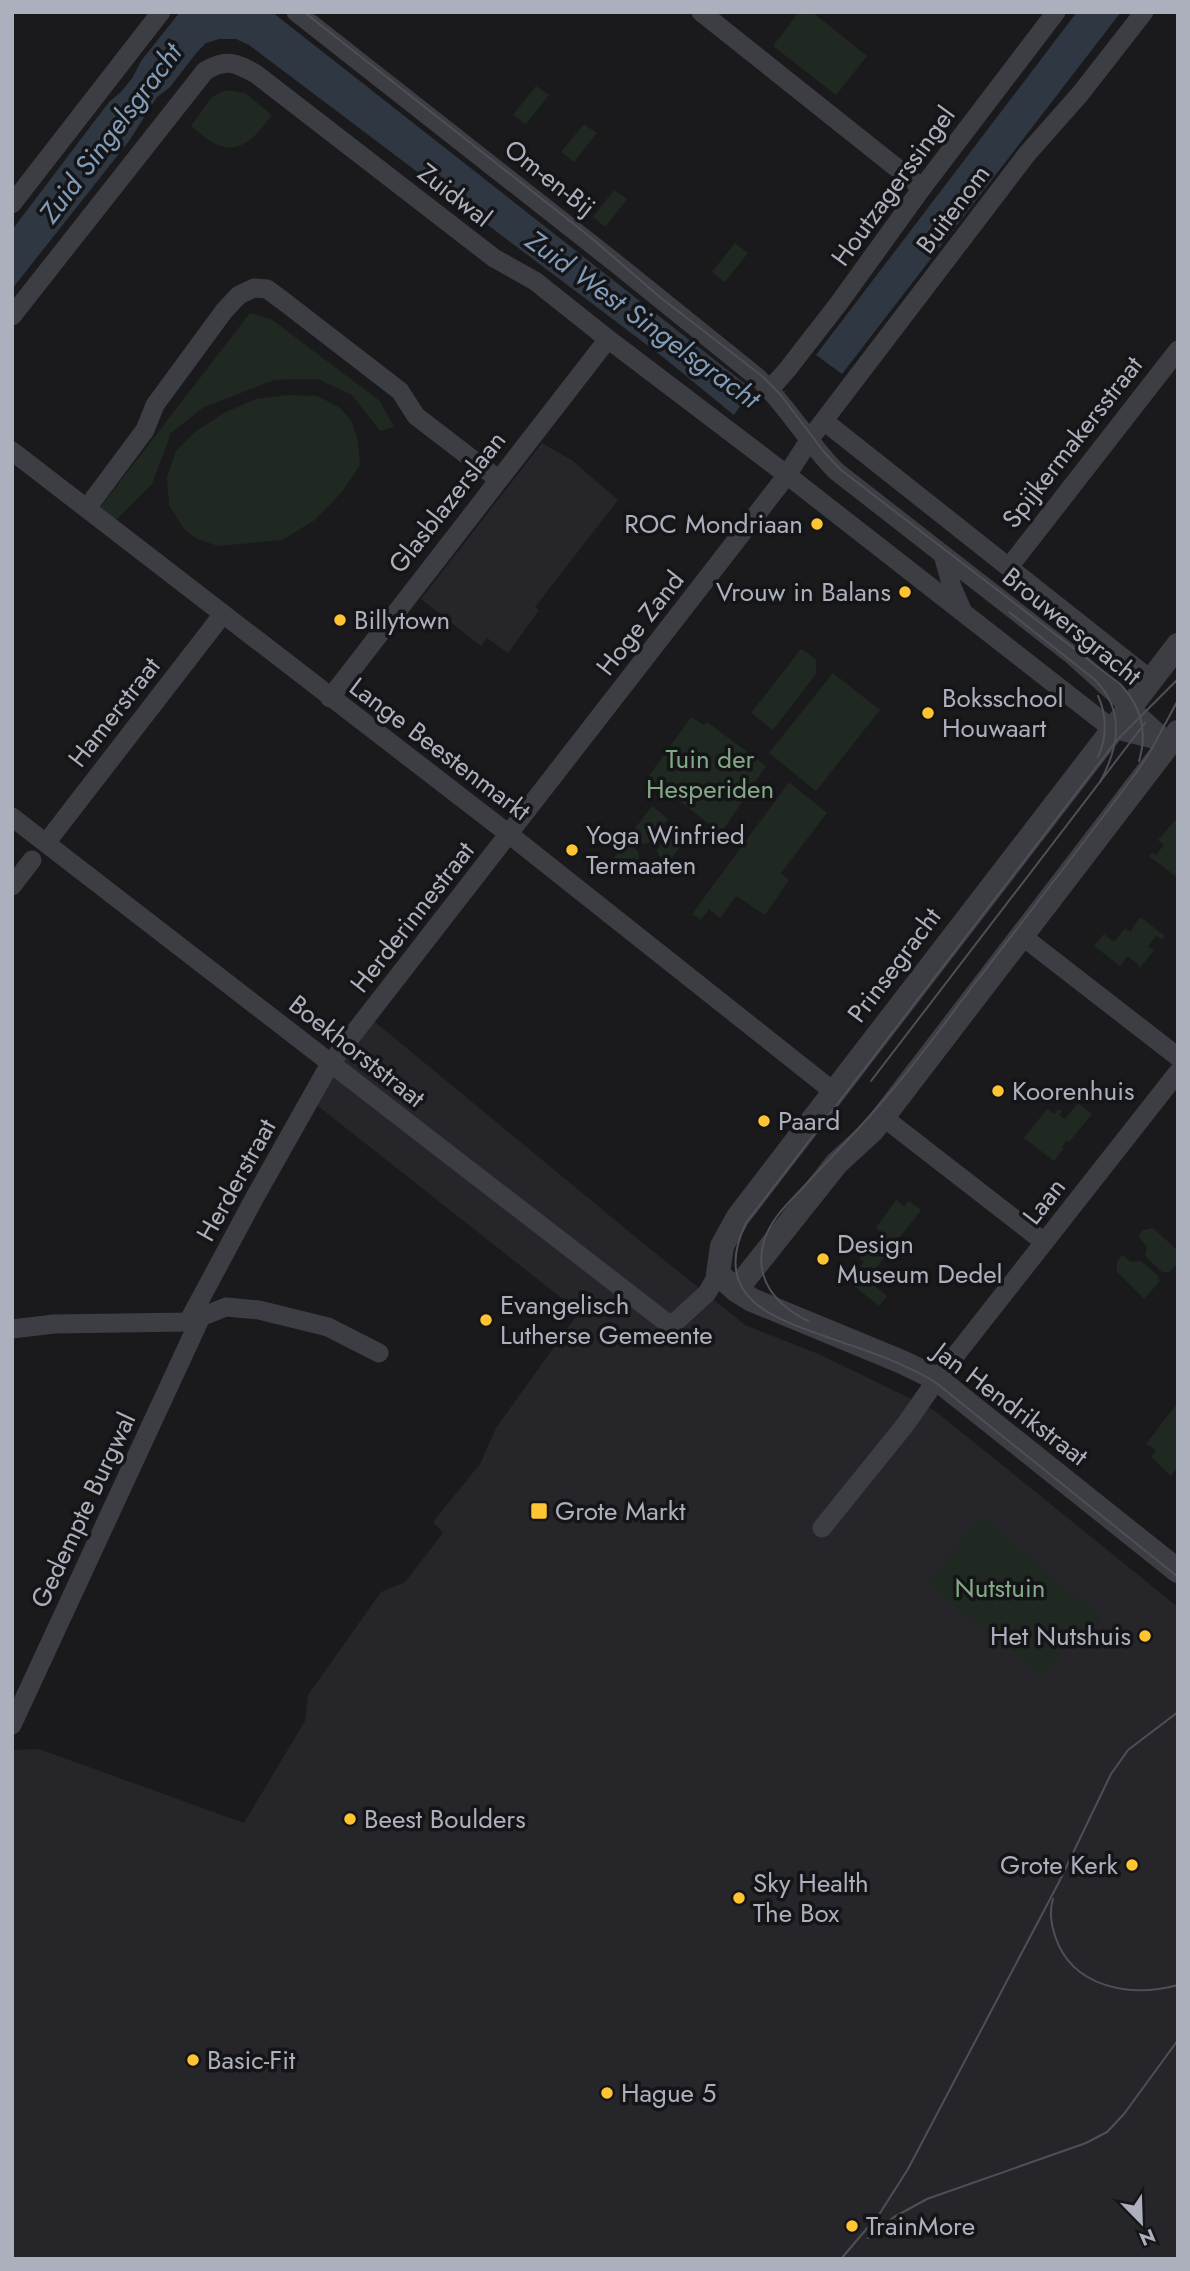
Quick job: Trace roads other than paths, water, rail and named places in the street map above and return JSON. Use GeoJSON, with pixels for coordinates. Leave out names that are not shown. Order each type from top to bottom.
{"type":"FeatureCollection","features":[{"type":"Feature","properties":{"kind":"street"},"geometry":{"type":"LineString","coordinates":[[12,204],[161,12]]}},
{"type":"Feature","properties":{"kind":"street","name":"Om-en-Bij"},"geometry":{"type":"LineString","coordinates":[[296,12],[613,261],[773,392]]}},
{"type":"Feature","properties":{"kind":"street"},"geometry":{"type":"LineString","coordinates":[[701,12],[922,188]]}},
{"type":"Feature","properties":{"kind":"street","name":"Houtzagerssingel"},"geometry":{"type":"LineString","coordinates":[[773,392],[922,188],[1056,12]]}},
{"type":"Feature","properties":{"kind":"street","name":"Buitenom"},"geometry":{"type":"LineString","coordinates":[[809,441],[1027,154],[1080,94],[1144,12]]}},
{"type":"Feature","properties":{"kind":"street","name":"Zuidwal"},"geometry":{"type":"LineString","coordinates":[[12,316],[205,71],[216,64],[227,62],[256,74],[494,258],[535,281],[787,475]]}},
{"type":"Feature","properties":{"kind":"street"},"geometry":{"type":"LineString","coordinates":[[87,508],[145,430],[155,405],[224,311],[239,295],[254,288],[267,289],[400,391],[416,416],[498,479]]}},
{"type":"Feature","properties":{"kind":"street","name":"Glasblazerslaan"},"geometry":{"type":"LineString","coordinates":[[330,698],[608,339]]}},
{"type":"Feature","properties":{"kind":"street","name":"Spijkermakersstraat"},"geometry":{"type":"LineString","coordinates":[[1009,567],[1178,350]]}},
{"type":"Feature","properties":{"kind":"street","name":"Brouwersgracht"},"geometry":{"type":"LineString","coordinates":[[773,392],[824,459],[851,484],[1072,655],[1130,707],[1174,737]]}},
{"type":"Feature","properties":{"kind":"street","name":"Brouwersgracht"},"geometry":{"type":"LineString","coordinates":[[824,421],[1151,680]]}},
{"type":"Feature","properties":{"kind":"street","name":"Hoge Zand"},"geometry":{"type":"LineString","coordinates":[[510,835],[787,475],[809,441]]}},
{"type":"Feature","properties":{"kind":"street","name":"Lange Beestenmarkt"},"geometry":{"type":"LineString","coordinates":[[12,451],[510,835],[830,1088]]}},
{"type":"Feature","properties":{"kind":"street","name":"Brouwersgracht"},"geometry":{"type":"LineString","coordinates":[[787,475],[1113,729],[1174,737]]}},
{"type":"Feature","properties":{"kind":"street","name":"Brouwersgracht"},"geometry":{"type":"LineString","coordinates":[[943,555],[952,587],[964,613]]}},
{"type":"Feature","properties":{"kind":"street","name":"Hamerstraat"},"geometry":{"type":"LineString","coordinates":[[46,843],[223,614]]}},
{"type":"Feature","properties":{"kind":"street","name":"Prinsegracht"},"geometry":{"type":"LineString","coordinates":[[727,1282],[722,1246],[738,1217],[830,1088],[1178,645]]}},
{"type":"Feature","properties":{"kind":"street","name":"Prinsegracht"},"geometry":{"type":"LineString","coordinates":[[671,1326],[707,1293],[727,1282],[838,1163],[872,1131],[1028,941],[1174,737]]}},
{"type":"Feature","properties":{"kind":"street","name":"Boekhorststraat"},"geometry":{"type":"LineString","coordinates":[[12,817],[671,1326]]}},
{"type":"Feature","properties":{"kind":"street","name":"Herderinnestraat"},"geometry":{"type":"LineString","coordinates":[[330,1064],[510,835]]}},
{"type":"Feature","properties":{"kind":"street"},"geometry":{"type":"LineString","coordinates":[[12,886],[32,860]]}},
{"type":"Feature","properties":{"kind":"street"},"geometry":{"type":"LineString","coordinates":[[1028,941],[1178,1057]]}},
{"type":"Feature","properties":{"kind":"street","name":"Herderstraat"},"geometry":{"type":"LineString","coordinates":[[195,1320],[255,1197],[330,1064]]}},
{"type":"Feature","properties":{"kind":"street","name":"Laan"},"geometry":{"type":"LineString","coordinates":[[822,1528],[1178,1072]]}},
{"type":"Feature","properties":{"kind":"street"},"geometry":{"type":"LineString","coordinates":[[883,1117],[1044,1242]]}},
{"type":"Feature","properties":{"kind":"street","name":"Jan Hendrikstraat"},"geometry":{"type":"LineString","coordinates":[[727,1282],[752,1300],[937,1379],[1178,1571]]}},
{"type":"Feature","properties":{"kind":"street"},"geometry":{"type":"LineString","coordinates":[[12,1329],[54,1324],[195,1320],[226,1307],[259,1310],[328,1327],[379,1353]]}},
{"type":"Feature","properties":{"kind":"street","name":"Gedempte Burgwal"},"geometry":{"type":"LineString","coordinates":[[12,1725],[195,1320]]}},
{"type":"Feature","properties":{"kind":"water"},"geometry":{"type":"Polygon","coordinates":[[[180,12],[272,12],[753,390],[763,395],[773,395],[791,388],[806,372],[816,355],[1077,12],[1121,12],[842,374],[735,416],[663,357],[249,45],[236,39],[219,39],[206,43],[197,52],[170,87],[157,97],[129,141],[12,289],[12,230],[109,102],[133,77],[141,61],[180,12]]]}},
{"type":"Feature","properties":{"kind":"tram line"},"geometry":{"type":"LineString","coordinates":[[304,12],[762,376],[780,394],[841,470],[1120,684],[1133,701],[1141,720],[1143,740],[1139,761]]}},
{"type":"Feature","properties":{"kind":"tram line"},"geometry":{"type":"LineString","coordinates":[[1009,612],[1094,679],[1111,703],[1115,716],[1115,742],[1100,782]]}},
{"type":"Feature","properties":{"kind":"tram line"},"geometry":{"type":"LineString","coordinates":[[1178,679],[1117,740],[746,1223],[737,1250],[736,1272],[744,1290],[757,1305],[775,1316],[889,1359],[935,1382],[1178,1577]]}},
{"type":"Feature","properties":{"kind":"tram line"},"geometry":{"type":"LineString","coordinates":[[1098,696],[1105,726],[1098,757]]}},
{"type":"Feature","properties":{"kind":"tram line"},"geometry":{"type":"LineString","coordinates":[[808,1321],[777,1299],[765,1279],[761,1255],[767,1232],[789,1202],[848,1140],[920,1056],[1136,773],[1178,700]]}},
{"type":"Feature","properties":{"kind":"tram line"},"geometry":{"type":"LineString","coordinates":[[871,1081],[1145,723]]}},
{"type":"Feature","properties":{"kind":"tram line"},"geometry":{"type":"LineString","coordinates":[[841,2259],[880,2213],[908,2169],[1059,1882],[1111,1774],[1128,1750],[1178,1712]]}},
{"type":"Feature","properties":{"kind":"tram line"},"geometry":{"type":"LineString","coordinates":[[1053,1899],[1052,1927],[1063,1954],[1089,1978],[1123,1989],[1160,1989],[1178,1985]]}},
{"type":"Feature","properties":{"kind":"tram line"},"geometry":{"type":"LineString","coordinates":[[868,2238],[894,2217],[927,2199],[1086,2143],[1107,2132],[1124,2114],[1178,2040]]}},
{"type":"Feature","properties":{"kind":"place","name":"ROC Mondriaan"},"geometry":{"type":"Point","coordinates":[817,524]}},
{"type":"Feature","properties":{"kind":"place","name":"Vrouw in Balans"},"geometry":{"type":"Point","coordinates":[905,592]}},
{"type":"Feature","properties":{"kind":"place","name":"Billytown"},"geometry":{"type":"Point","coordinates":[340,620]}},
{"type":"Feature","properties":{"kind":"place","name":"Boksschool Houwaart"},"geometry":{"type":"Point","coordinates":[928,713]}},
{"type":"Feature","properties":{"kind":"place","name":"Yoga Winfried Termaaten"},"geometry":{"type":"Point","coordinates":[572,850]}},
{"type":"Feature","properties":{"kind":"place","name":"Koorenhuis"},"geometry":{"type":"Point","coordinates":[998,1091]}},
{"type":"Feature","properties":{"kind":"place","name":"Paard"},"geometry":{"type":"Point","coordinates":[764,1121]}},
{"type":"Feature","properties":{"kind":"place","name":"Design Museum Dedel"},"geometry":{"type":"Point","coordinates":[823,1259]}},
{"type":"Feature","properties":{"kind":"place","name":"Evangelisch Lutherse Gemeente"},"geometry":{"type":"Point","coordinates":[486,1320]}},
{"type":"Feature","properties":{"kind":"place","name":"Grote Markt"},"geometry":{"type":"Point","coordinates":[539,1511]}},
{"type":"Feature","properties":{"kind":"place","name":"Het Nutshuis"},"geometry":{"type":"Point","coordinates":[1145,1636]}},
{"type":"Feature","properties":{"kind":"place","name":"Beest Boulders"},"geometry":{"type":"Point","coordinates":[350,1819]}},
{"type":"Feature","properties":{"kind":"place","name":"Grote Kerk"},"geometry":{"type":"Point","coordinates":[1132,1865]}},
{"type":"Feature","properties":{"kind":"place","name":"Sky Health The Box"},"geometry":{"type":"Point","coordinates":[739,1898]}},
{"type":"Feature","properties":{"kind":"place","name":"Basic-Fit"},"geometry":{"type":"Point","coordinates":[193,2060]}},
{"type":"Feature","properties":{"kind":"place","name":"Hague 5"},"geometry":{"type":"Point","coordinates":[607,2093]}},
{"type":"Feature","properties":{"kind":"place","name":"TrainMore"},"geometry":{"type":"Point","coordinates":[852,2226]}},
{"type":"Feature","properties":{"kind":"water label","name":"Zuid Singelsgracht"},"geometry":{"type":"Point","coordinates":[110,133]}},
{"type":"Feature","properties":{"kind":"water label","name":"Zuid West Singelsgracht"},"geometry":{"type":"Point","coordinates":[643,319]}},
{"type":"Feature","properties":{"kind":"park label","name":"Tuin der Hesperiden"},"geometry":{"type":"Point","coordinates":[710,774]}},
{"type":"Feature","properties":{"kind":"park label","name":"Nutstuin"},"geometry":{"type":"Point","coordinates":[1000,1588]}}]}
